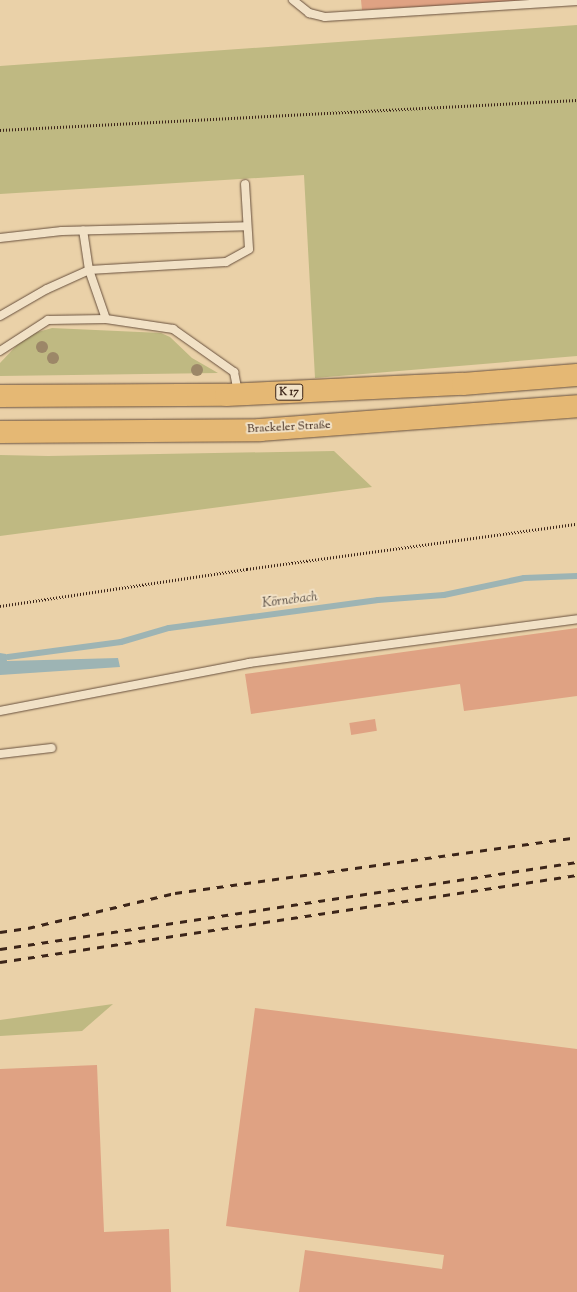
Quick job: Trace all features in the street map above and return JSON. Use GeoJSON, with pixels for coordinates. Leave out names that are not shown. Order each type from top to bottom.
{"type":"FeatureCollection","features":[{"type":"Feature","properties":{"kind":"highway","name":"K 17"},"geometry":{"type":"LineString","coordinates":[[0,396],[238,394],[463,384],[577,375]]}},
{"type":"Feature","properties":{"kind":"highway","name":"Brackeler Straße"},"geometry":{"type":"LineString","coordinates":[[0,432],[260,430],[461,417],[577,406]]}},
{"type":"Feature","properties":{"kind":"lane"},"geometry":{"type":"LineString","coordinates":[[293,0],[309,13],[325,17],[577,1]]}},
{"type":"Feature","properties":{"kind":"lane"},"geometry":{"type":"LineString","coordinates":[[0,316],[47,289],[89,270],[226,262],[249,249],[245,184]]}},
{"type":"Feature","properties":{"kind":"lane"},"geometry":{"type":"LineString","coordinates":[[0,238],[83,230],[247,226]]}},
{"type":"Feature","properties":{"kind":"lane"},"geometry":{"type":"LineString","coordinates":[[83,230],[89,270],[106,319]]}},
{"type":"Feature","properties":{"kind":"lane"},"geometry":{"type":"LineString","coordinates":[[0,351],[48,320],[106,319],[173,329],[234,372],[238,394]]}},
{"type":"Feature","properties":{"kind":"lane"},"geometry":{"type":"LineString","coordinates":[[0,711],[249,663],[577,619]]}},
{"type":"Feature","properties":{"kind":"lane"},"geometry":{"type":"LineString","coordinates":[[0,754],[52,748]]}},
{"type":"Feature","properties":{"kind":"path"},"geometry":{"type":"LineString","coordinates":[[0,130],[577,100]]}},
{"type":"Feature","properties":{"kind":"path"},"geometry":{"type":"LineString","coordinates":[[0,606],[247,569],[577,524]]}},
{"type":"Feature","properties":{"kind":"shaded area"},"geometry":{"type":"Polygon","coordinates":[[[577,25],[577,356],[315,378],[304,175],[0,194],[0,66],[577,25]]]}},
{"type":"Feature","properties":{"kind":"shaded area"},"geometry":{"type":"Polygon","coordinates":[[[52,328],[161,333],[170,337],[192,358],[218,373],[0,376],[0,363],[19,343],[31,334],[52,328]]]}},
{"type":"Feature","properties":{"kind":"shaded area"},"geometry":{"type":"Polygon","coordinates":[[[334,451],[372,487],[0,536],[0,455],[48,456],[334,451]]]}},
{"type":"Feature","properties":{"kind":"shaded area"},"geometry":{"type":"Polygon","coordinates":[[[113,1004],[82,1031],[0,1036],[0,1020],[113,1004]]]}},
{"type":"Feature","properties":{"kind":"water"},"geometry":{"type":"Polygon","coordinates":[[[0,653],[6,654],[7,661],[118,658],[120,667],[0,675],[0,653]]]}},
{"type":"Feature","properties":{"kind":"building"},"geometry":{"type":"Polygon","coordinates":[[[361,0],[528,0],[528,1],[362,10],[361,0]]]}},
{"type":"Feature","properties":{"kind":"building"},"geometry":{"type":"Polygon","coordinates":[[[577,628],[577,696],[464,711],[460,684],[251,714],[245,674],[577,628]]]}},
{"type":"Feature","properties":{"kind":"building"},"geometry":{"type":"Polygon","coordinates":[[[375,719],[377,731],[351,735],[349,723],[375,719]]]}},
{"type":"Feature","properties":{"kind":"building"},"geometry":{"type":"Polygon","coordinates":[[[255,1008],[577,1049],[577,1292],[299,1292],[305,1250],[442,1269],[444,1255],[226,1226],[255,1008]]]}},
{"type":"Feature","properties":{"kind":"building"},"geometry":{"type":"Polygon","coordinates":[[[97,1065],[104,1232],[169,1229],[171,1292],[0,1292],[0,1069],[97,1065]]]}},
{"type":"Feature","properties":{"kind":"waterway","name":"Körnebach"},"geometry":{"type":"LineString","coordinates":[[8,657],[121,642],[169,628],[378,600],[444,595],[524,578],[577,576]]}},
{"type":"Feature","properties":{"kind":"railway"},"geometry":{"type":"LineString","coordinates":[[0,932],[28,928],[175,893],[577,837]]}},
{"type":"Feature","properties":{"kind":"railway"},"geometry":{"type":"LineString","coordinates":[[0,949],[577,862]]}},
{"type":"Feature","properties":{"kind":"railway"},"geometry":{"type":"LineString","coordinates":[[0,962],[577,875]]}}]}
